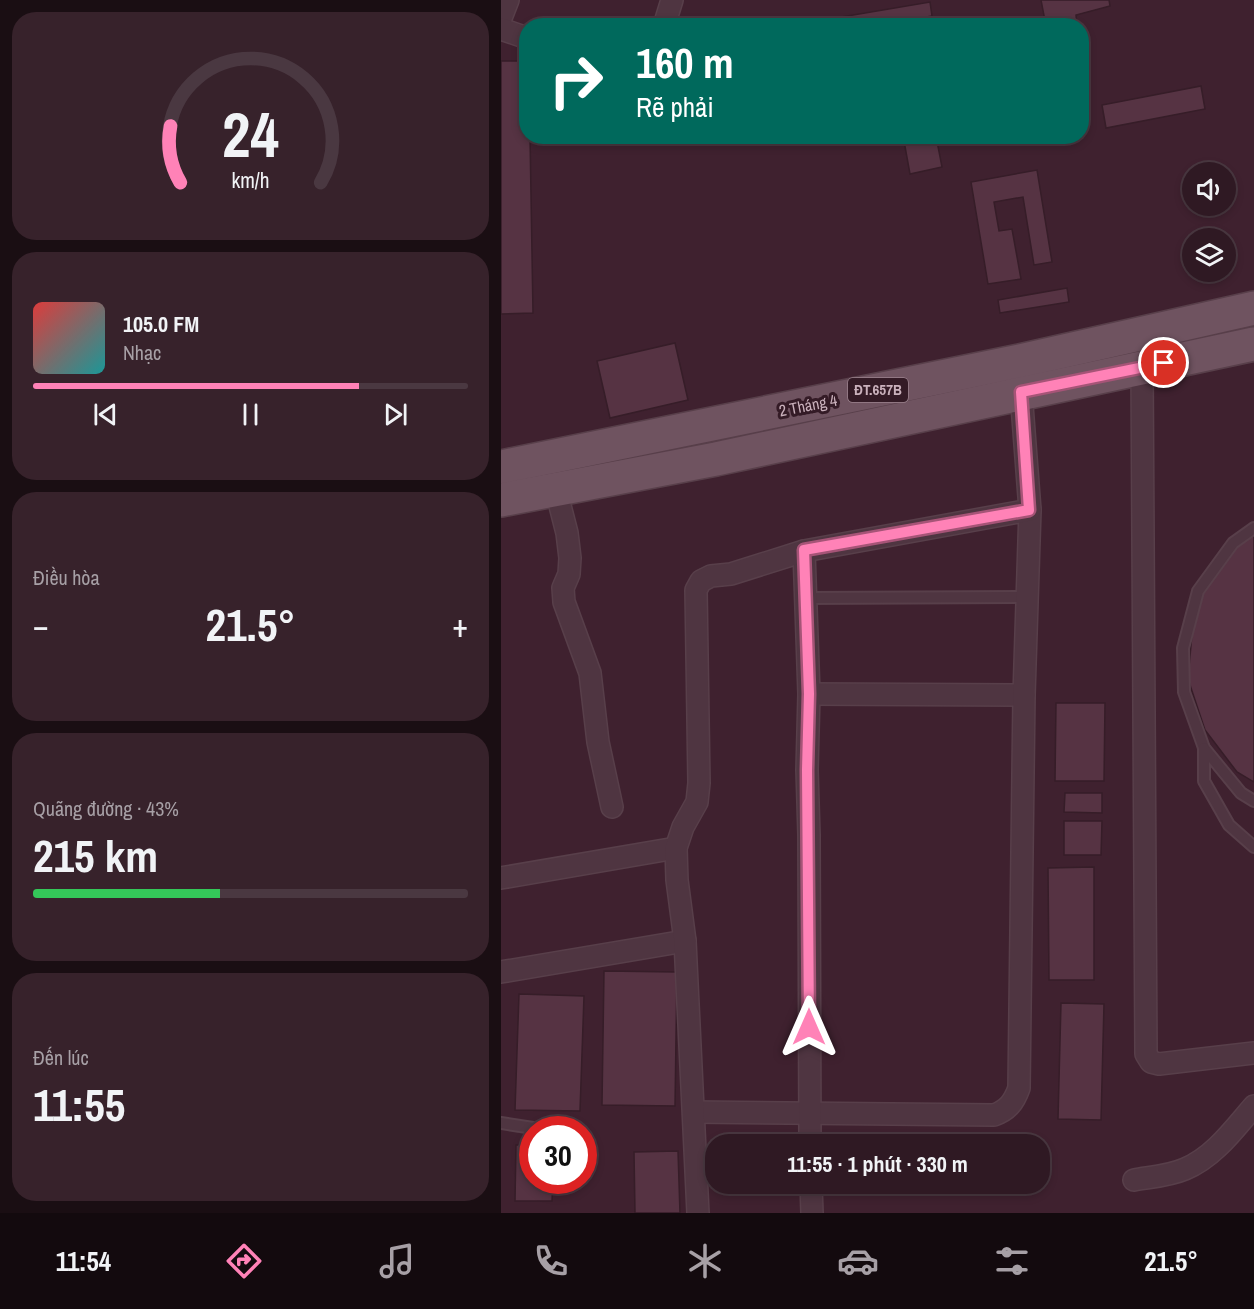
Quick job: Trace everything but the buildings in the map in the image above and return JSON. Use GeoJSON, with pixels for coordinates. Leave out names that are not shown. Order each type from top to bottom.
{"type":"FeatureCollection","features":[{"type":"Feature","properties":{"kind":"main road","name":"2 Tháng 4"},"geometry":{"type":"LineString","coordinates":[[501,467],[1020,362],[1254,308]]}},
{"type":"Feature","properties":{"kind":"main road","name":"2 Tháng 4"},"geometry":{"type":"LineString","coordinates":[[501,500],[716,459],[1254,344]]}},
{"type":"Feature","properties":{"kind":"street"},"geometry":{"type":"LineString","coordinates":[[501,18],[508,0]]}},
{"type":"Feature","properties":{"kind":"street"},"geometry":{"type":"LineString","coordinates":[[667,18],[672,0]]}},
{"type":"Feature","properties":{"kind":"street"},"geometry":{"type":"LineString","coordinates":[[501,29],[519,35]]}},
{"type":"Feature","properties":{"kind":"street"},"geometry":{"type":"LineString","coordinates":[[1142,367],[1146,1054],[1151,1062],[1159,1064],[1254,1053]]}},
{"type":"Feature","properties":{"kind":"street"},"geometry":{"type":"LineString","coordinates":[[694,1112],[994,1115],[1006,1111],[1015,1100],[1019,1088],[1029,510],[1021,392]]}},
{"type":"Feature","properties":{"kind":"street"},"geometry":{"type":"LineString","coordinates":[[556,489],[567,533],[570,558],[569,574],[563,588],[564,602],[590,673],[599,742],[612,807]]}},
{"type":"Feature","properties":{"kind":"street"},"geometry":{"type":"LineString","coordinates":[[698,1213],[685,942],[676,848],[683,826],[697,802],[699,783],[696,590],[701,581],[711,576],[731,574],[804,550],[1029,510]]}},
{"type":"Feature","properties":{"kind":"street"},"geometry":{"type":"LineString","coordinates":[[804,550],[809,694],[807,770],[810,1134]]}},
{"type":"Feature","properties":{"kind":"street"},"geometry":{"type":"LineString","coordinates":[[809,694],[1024,696]]}},
{"type":"Feature","properties":{"kind":"street"},"geometry":{"type":"LineString","coordinates":[[501,878],[676,848]]}},
{"type":"Feature","properties":{"kind":"street"},"geometry":{"type":"LineString","coordinates":[[501,972],[685,942]]}},
{"type":"Feature","properties":{"kind":"street"},"geometry":{"type":"LineString","coordinates":[[1134,1180],[1170,1174],[1208,1155],[1254,1106]]}},
{"type":"Feature","properties":{"kind":"street"},"geometry":{"type":"LineString","coordinates":[[811,1194],[812,1213]]}},
{"type":"Feature","properties":{"kind":"lane"},"geometry":{"type":"LineString","coordinates":[[1254,528],[1233,543],[1198,591],[1183,648],[1184,692],[1204,748],[1204,781],[1229,825],[1254,847]]}},
{"type":"Feature","properties":{"kind":"lane"},"geometry":{"type":"LineString","coordinates":[[805,598],[1027,597]]}},
{"type":"Feature","properties":{"kind":"lane"},"geometry":{"type":"LineString","coordinates":[[1204,748],[1241,793],[1254,801]]}},
{"type":"Feature","properties":{"kind":"lane"},"geometry":{"type":"LineString","coordinates":[[501,1123],[519,1126]]}},
{"type":"Feature","properties":{"kind":"route"},"geometry":{"type":"LineString","coordinates":[[809,1027],[807,770],[809,694],[804,550],[1029,510],[1021,392],[1164,363]]}}]}
